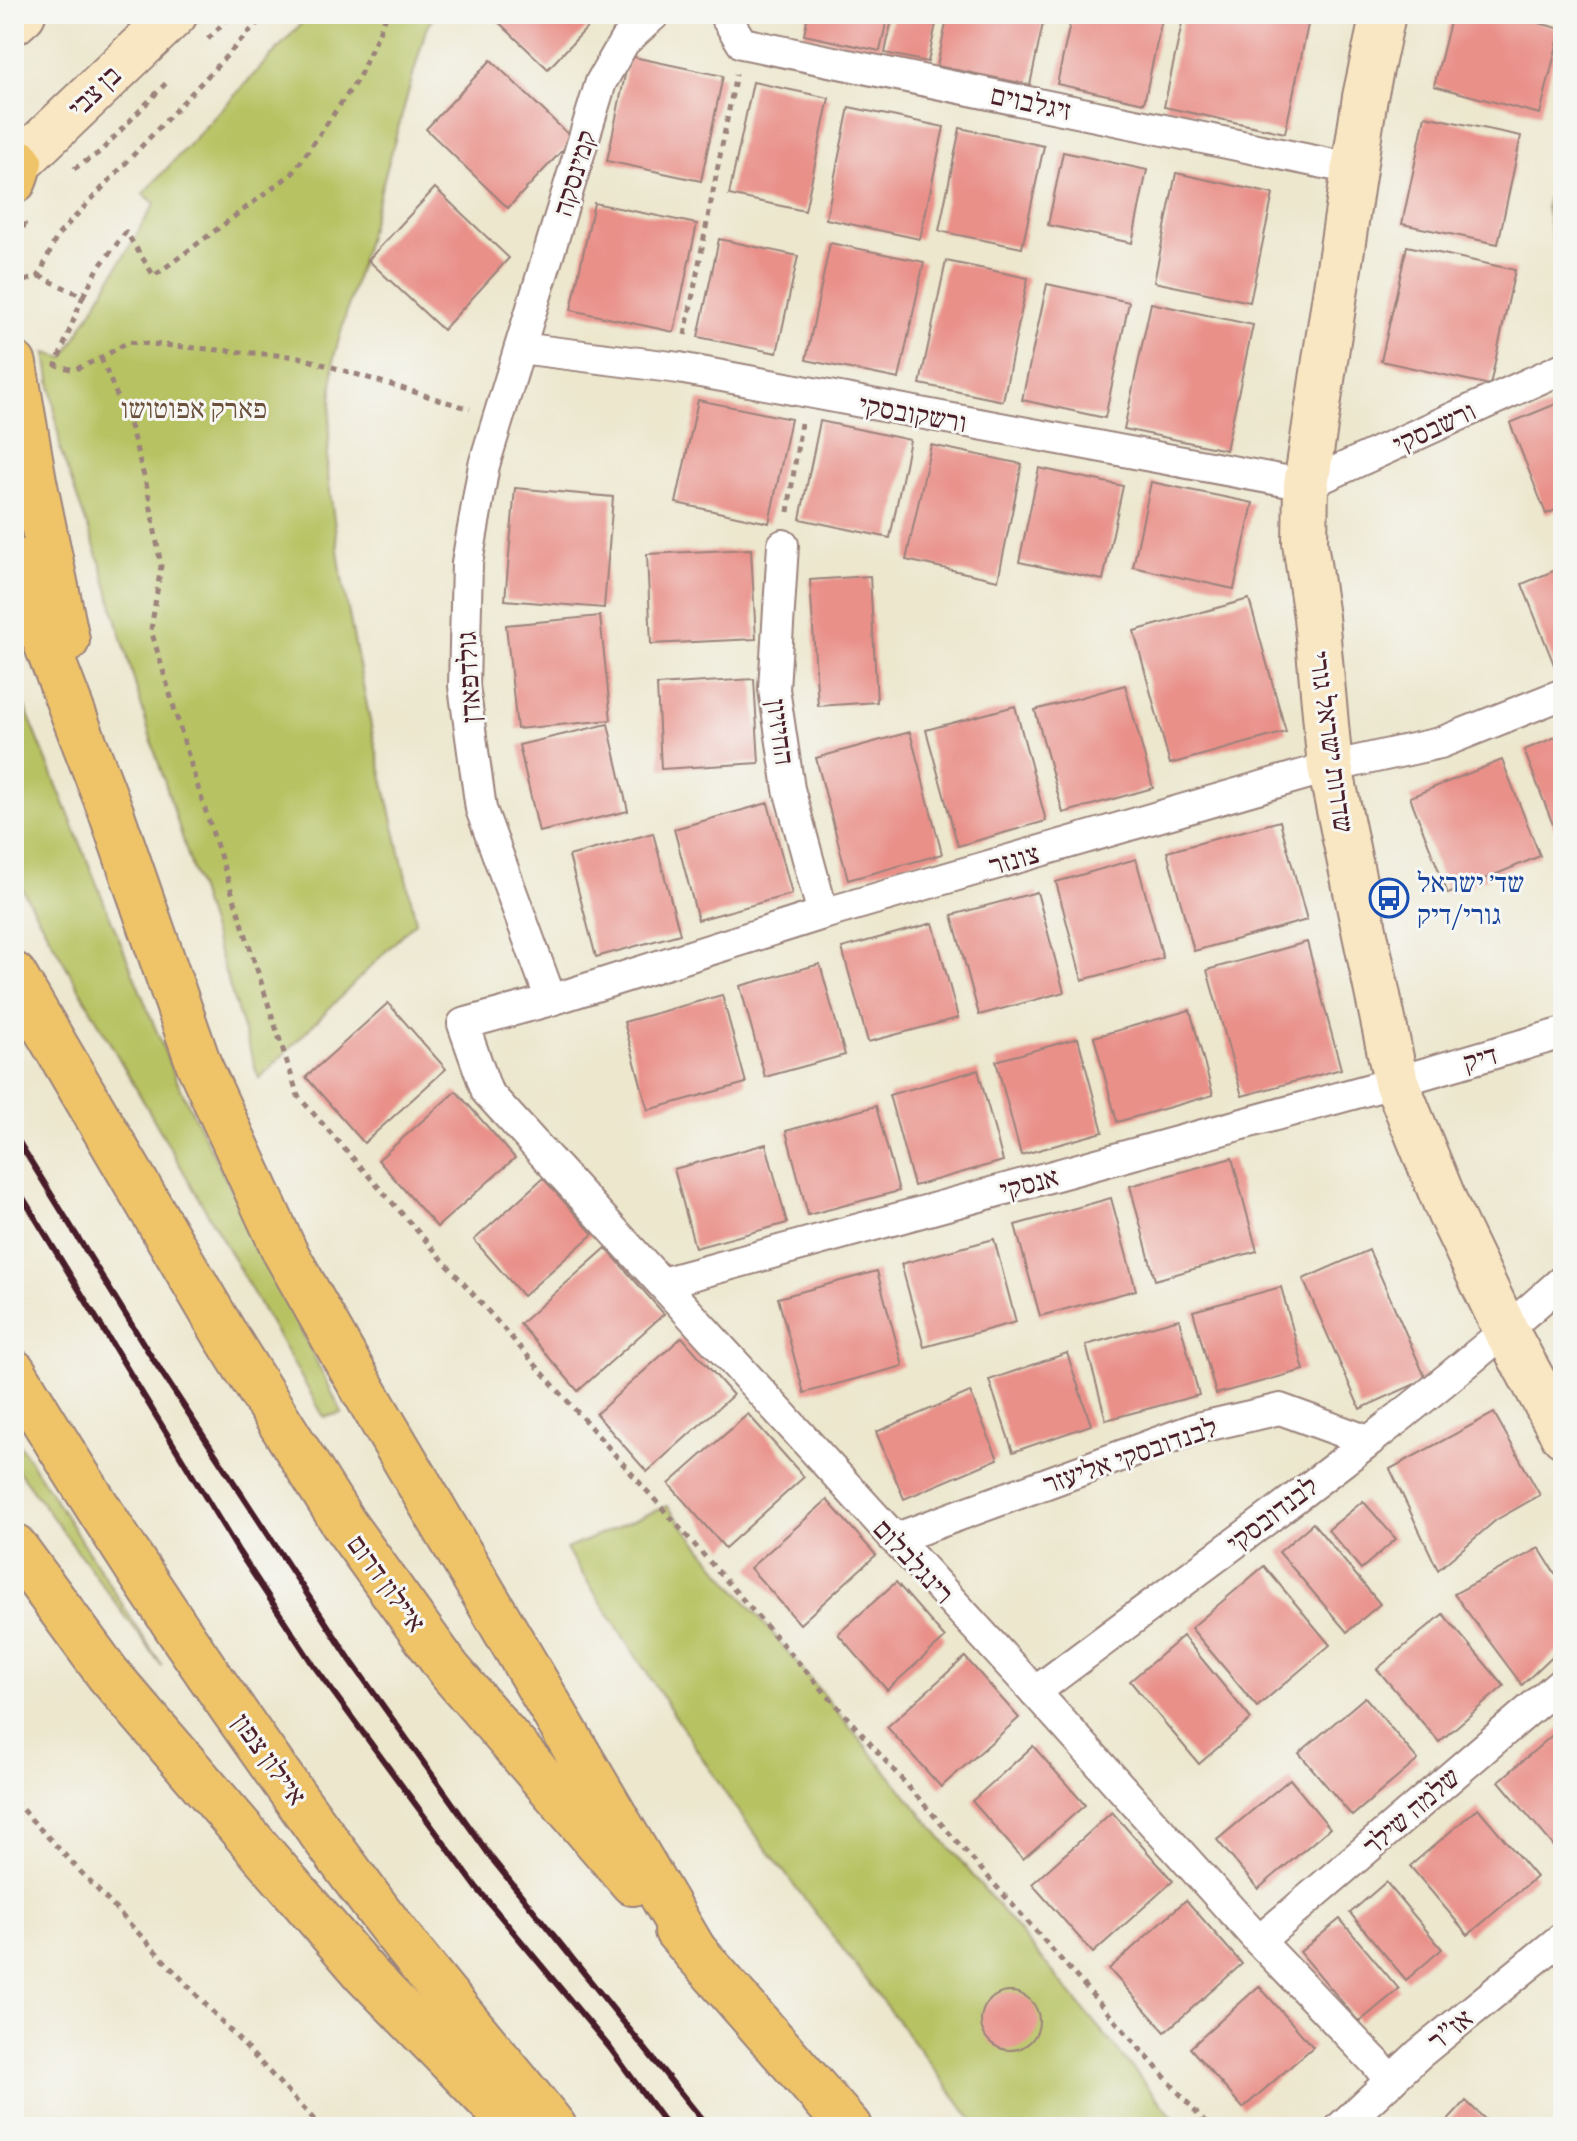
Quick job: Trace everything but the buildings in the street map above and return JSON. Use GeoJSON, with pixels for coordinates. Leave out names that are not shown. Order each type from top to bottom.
{"type":"FeatureCollection","features":[{"type":"Feature","properties":{"kind":"highway"},"geometry":{"type":"LineString","coordinates":[[14,364],[34,481],[67,640],[111,812]]}},
{"type":"Feature","properties":{"kind":"highway"},"geometry":{"type":"LineString","coordinates":[[14,560],[111,812],[199,1065],[285,1252],[359,1384],[695,1952]]}},
{"type":"Feature","properties":{"kind":"highway","name":"איילון דרום"},"geometry":{"type":"LineString","coordinates":[[14,975],[227,1338],[344,1524],[449,1670],[567,1809],[849,2127]]}},
{"type":"Feature","properties":{"kind":"highway","name":"איילון צפון"},"geometry":{"type":"LineString","coordinates":[[14,1372],[73,1470],[204,1668],[379,1911],[554,2127]]}},
{"type":"Feature","properties":{"kind":"highway"},"geometry":{"type":"LineString","coordinates":[[14,1546],[108,1674],[356,1962],[515,2127]]}},
{"type":"Feature","properties":{"kind":"street"},"geometry":{"type":"LineString","coordinates":[[14,22],[23,14]]}},
{"type":"Feature","properties":{"kind":"street","name":"קמינסקה"},"geometry":{"type":"LineString","coordinates":[[520,348],[601,82],[624,42],[655,14]]}},
{"type":"Feature","properties":{"kind":"street"},"geometry":{"type":"LineString","coordinates":[[724,14],[742,43]]}},
{"type":"Feature","properties":{"kind":"street","name":"שדרות ישראל גורי"},"geometry":{"type":"LineString","coordinates":[[1383,14],[1353,169],[1306,485],[1305,543],[1316,617],[1330,767],[1396,1082],[1449,1212],[1506,1331],[1563,1435]]}},
{"type":"Feature","properties":{"kind":"street","name":"בן צבי"},"geometry":{"type":"LineString","coordinates":[[19,181],[187,31]]}},
{"type":"Feature","properties":{"kind":"street","name":"זיגלבוים"},"geometry":{"type":"LineString","coordinates":[[742,43],[1353,169]]}},
{"type":"Feature","properties":{"kind":"street","name":"ורשקובסקי"},"geometry":{"type":"LineString","coordinates":[[520,348],[679,368],[1306,485]]}},
{"type":"Feature","properties":{"kind":"street","name":"גולדפאדן"},"geometry":{"type":"LineString","coordinates":[[520,348],[484,465],[467,563],[464,686],[481,809],[551,1000]]}},
{"type":"Feature","properties":{"kind":"street","name":"ורשבסקי"},"geometry":{"type":"LineString","coordinates":[[1306,485],[1563,368]]}},
{"type":"Feature","properties":{"kind":"street","name":"החיזיון"},"geometry":{"type":"LineString","coordinates":[[783,545],[774,689],[789,789],[823,914]]}},
{"type":"Feature","properties":{"kind":"street","name":"צונזר"},"geometry":{"type":"LineString","coordinates":[[463,1024],[551,1000],[823,914],[1330,767],[1440,743],[1563,694]]}},
{"type":"Feature","properties":{"kind":"street","name":"רינגלבלום"},"geometry":{"type":"LineString","coordinates":[[463,1024],[487,1092],[1390,2081]]}},
{"type":"Feature","properties":{"kind":"street","name":"דיק"},"geometry":{"type":"LineString","coordinates":[[1396,1082],[1563,1033]]}},
{"type":"Feature","properties":{"kind":"street","name":"אנסקי"},"geometry":{"type":"LineString","coordinates":[[662,1283],[1396,1082]]}},
{"type":"Feature","properties":{"kind":"street"},"geometry":{"type":"LineString","coordinates":[[1506,1331],[1563,1280]]}},
{"type":"Feature","properties":{"kind":"street","name":"לבנדובסקי"},"geometry":{"type":"LineString","coordinates":[[1035,1692],[1368,1441],[1506,1331]]}},
{"type":"Feature","properties":{"kind":"street","name":"לבנדובסקי אליעזר"},"geometry":{"type":"LineString","coordinates":[[894,1539],[1197,1428],[1280,1409],[1368,1441]]}},
{"type":"Feature","properties":{"kind":"street","name":"שלמה שילר"},"geometry":{"type":"LineString","coordinates":[[1259,1941],[1563,1681]]}},
{"type":"Feature","properties":{"kind":"street","name":"אז\"ר"},"geometry":{"type":"LineString","coordinates":[[1341,2127],[1419,2054],[1563,1937]]}},
{"type":"Feature","properties":{"kind":"path"},"geometry":{"type":"LineString","coordinates":[[187,31],[232,14]]}},
{"type":"Feature","properties":{"kind":"path"},"geometry":{"type":"LineString","coordinates":[[39,276],[57,236],[266,14]]}},
{"type":"Feature","properties":{"kind":"path"},"geometry":{"type":"LineString","coordinates":[[387,14],[359,77],[293,173],[154,276],[126,232],[99,267],[83,296],[56,365],[74,370],[128,342],[299,357],[499,417]]}},
{"type":"Feature","properties":{"kind":"path"},"geometry":{"type":"LineString","coordinates":[[1540,14],[1563,21]]}},
{"type":"Feature","properties":{"kind":"path"},"geometry":{"type":"LineString","coordinates":[[679,368],[742,43]]}},
{"type":"Feature","properties":{"kind":"path"},"geometry":{"type":"LineString","coordinates":[[62,174],[81,166],[100,152],[177,71]]}},
{"type":"Feature","properties":{"kind":"path"},"geometry":{"type":"LineString","coordinates":[[14,263],[19,181]]}},
{"type":"Feature","properties":{"kind":"path"},"geometry":{"type":"LineString","coordinates":[[14,285],[39,276],[83,296]]}},
{"type":"Feature","properties":{"kind":"path"},"geometry":{"type":"LineString","coordinates":[[101,358],[131,429],[148,491],[161,566],[151,630],[194,775],[298,1096],[1209,2127]]}},
{"type":"Feature","properties":{"kind":"path"},"geometry":{"type":"LineString","coordinates":[[783,545],[806,393]]}},
{"type":"Feature","properties":{"kind":"path"},"geometry":{"type":"LineString","coordinates":[[14,1801],[321,2127]]}},
{"type":"Feature","properties":{"kind":"green space","name":"פארק אפוטושו"},"geometry":{"type":"Polygon","coordinates":[[[310,14],[435,14],[426,29],[334,357],[327,469],[342,579],[372,731],[416,921],[259,1079],[150,736],[101,565],[61,452],[46,353],[64,358],[155,203],[143,194],[310,14]]]}},
{"type":"Feature","properties":{"kind":"green space"},"geometry":{"type":"Polygon","coordinates":[[[1563,135],[1563,290],[1546,206],[1563,135]]]}},
{"type":"Feature","properties":{"kind":"green space"},"geometry":{"type":"Polygon","coordinates":[[[14,680],[176,1079],[342,1413],[324,1417],[14,875],[14,680]]]}},
{"type":"Feature","properties":{"kind":"green space"},"geometry":{"type":"Polygon","coordinates":[[[14,1436],[162,1666],[14,1465],[14,1436]]]}},
{"type":"Feature","properties":{"kind":"green space"},"geometry":{"type":"Polygon","coordinates":[[[667,1506],[1181,2127],[978,2127],[731,1802],[566,1549],[667,1506]]]}},
{"type":"Feature","properties":{"kind":"railway"},"geometry":{"type":"LineString","coordinates":[[14,1134],[151,1356],[351,1661],[493,1860],[708,2127]]}},
{"type":"Feature","properties":{"kind":"railway"},"geometry":{"type":"LineString","coordinates":[[14,1183],[239,1552],[314,1666],[477,1888],[610,2048],[668,2127]]}},
{"type":"Feature","properties":{"kind":"place","name":"שד׳ ישראל גורי/דיק"},"geometry":{"type":"Point","coordinates":[1389,898]}}]}
